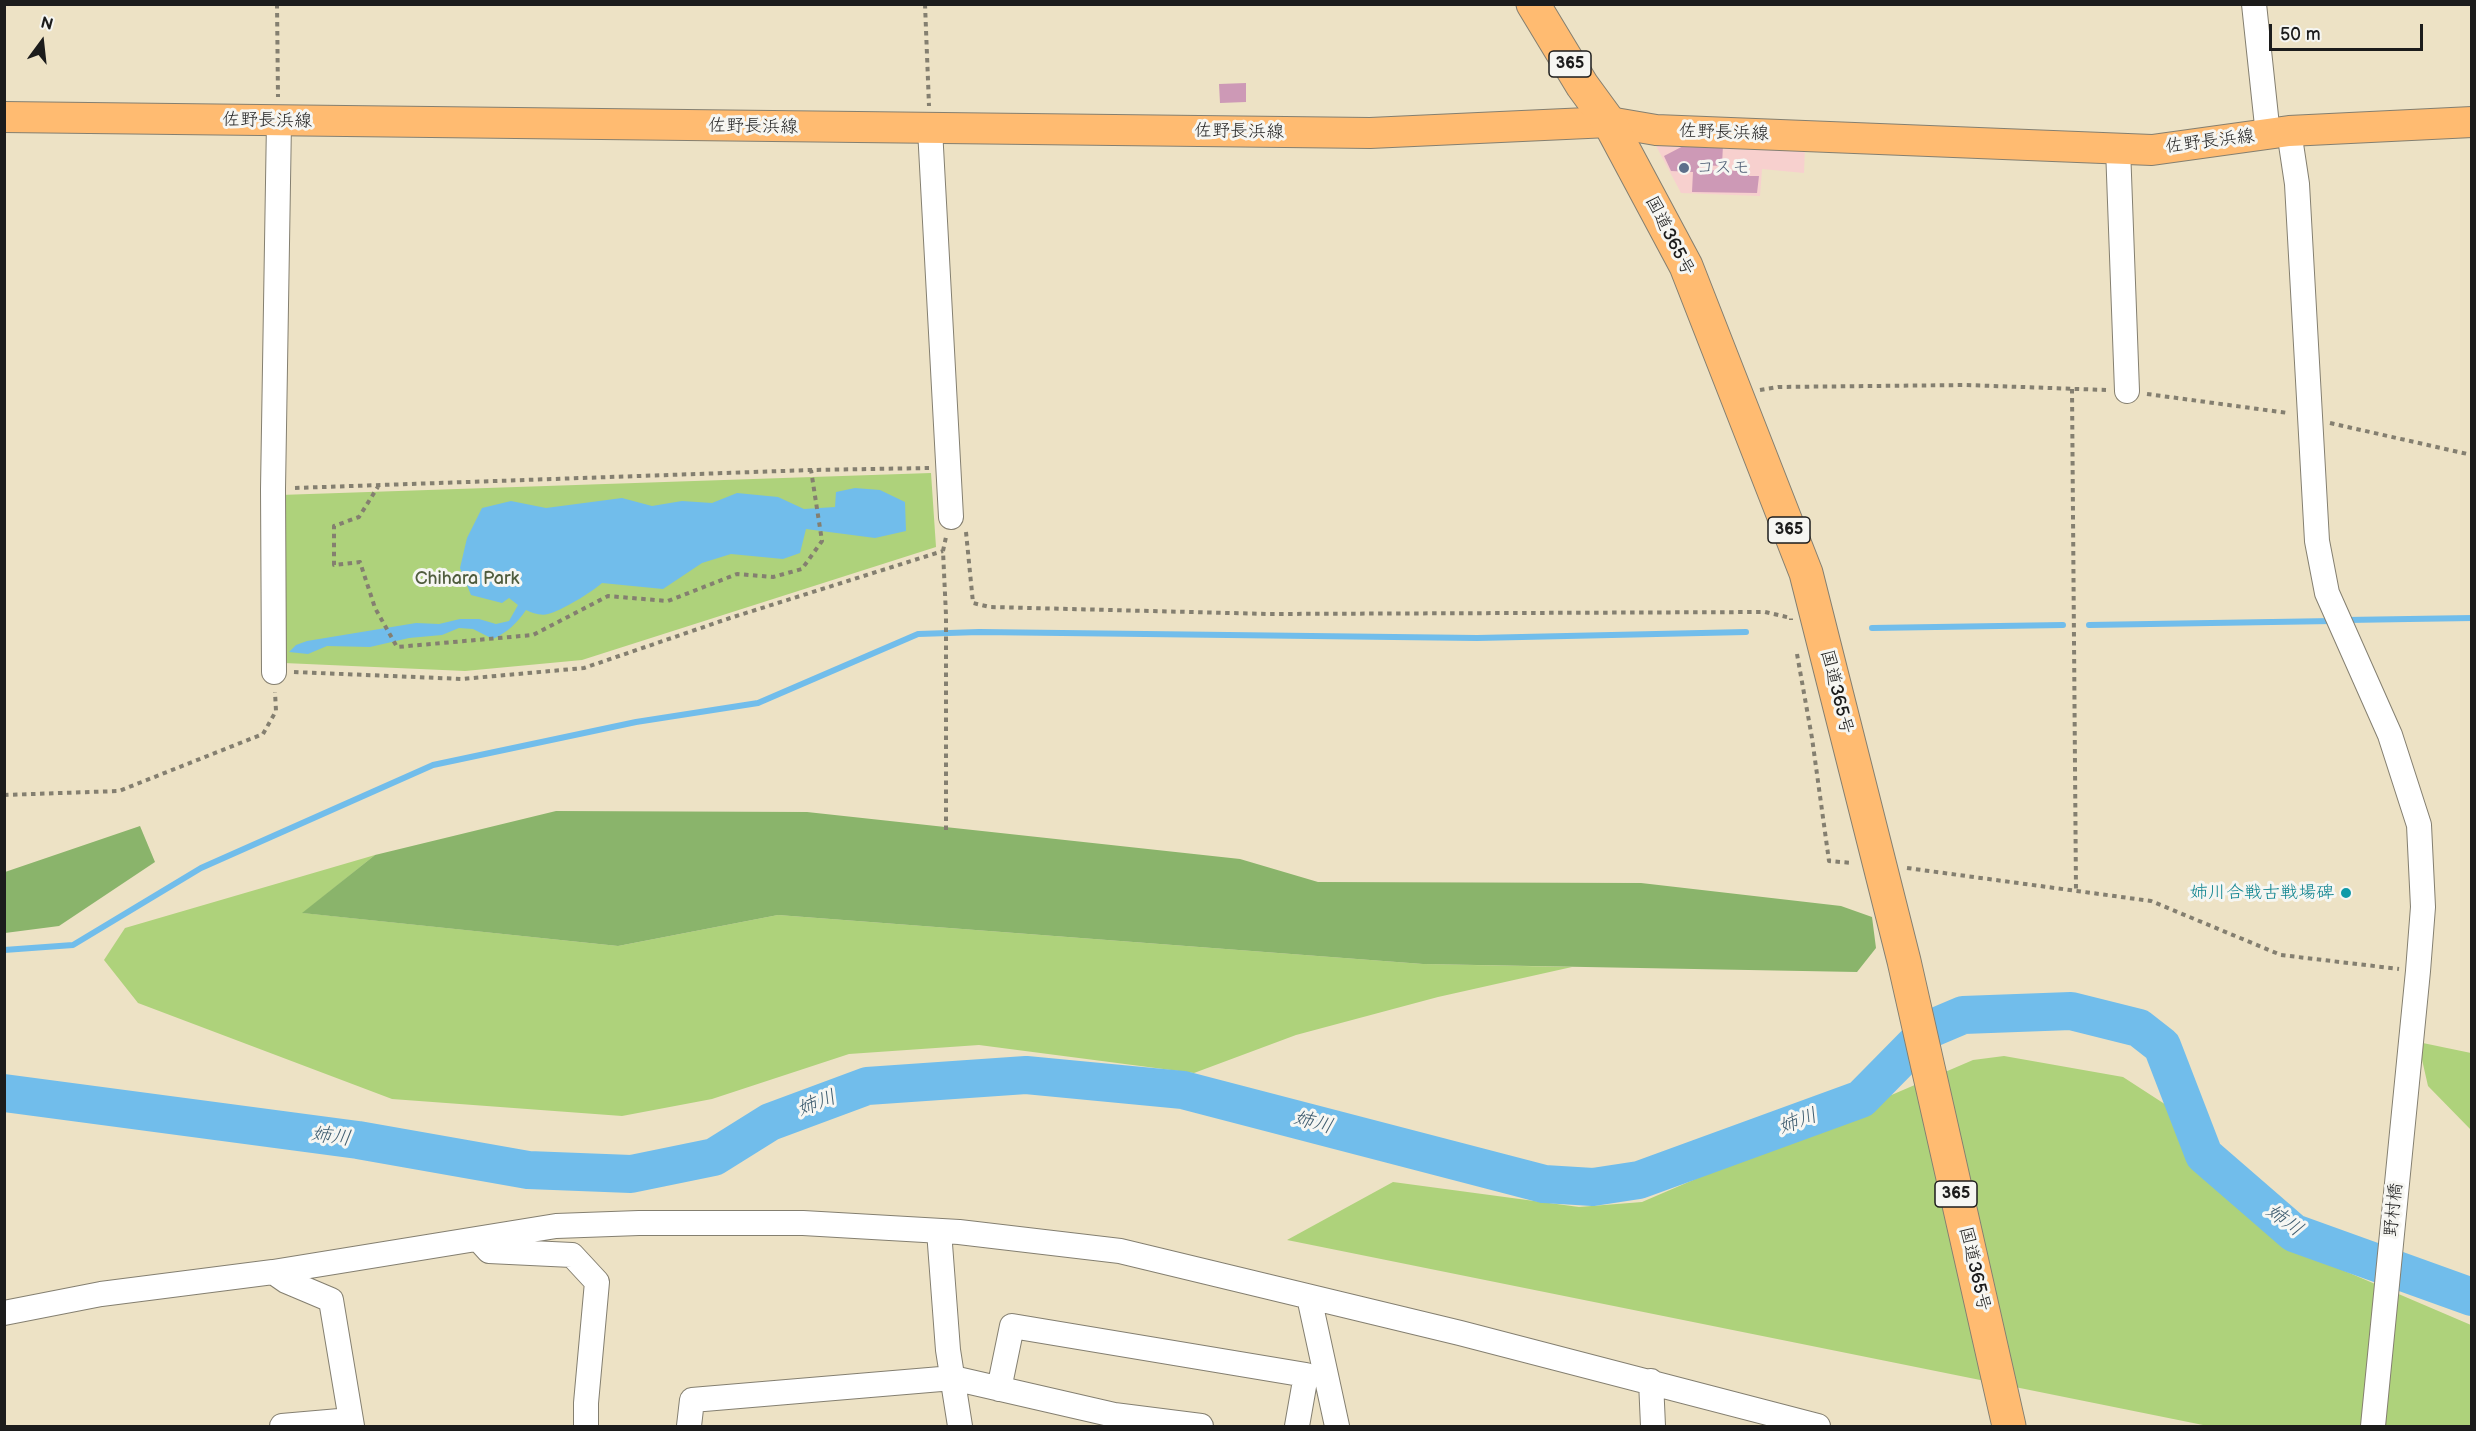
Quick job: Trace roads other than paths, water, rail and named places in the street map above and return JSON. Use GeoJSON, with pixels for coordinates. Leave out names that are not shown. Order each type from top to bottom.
{"type":"FeatureCollection","features":[{"type":"Feature","properties":{"kind":"highway","name":"国道365号"},"geometry":{"type":"LineString","coordinates":[[1533,4],[1582,85],[1609,123],[1686,266],[1806,573],[1904,961],[2009,1426]]}},
{"type":"Feature","properties":{"kind":"main road","name":"佐野長浜線"},"geometry":{"type":"LineString","coordinates":[[4,117],[1370,133],[1609,123],[1656,130],[2152,150],[2279,133],[2472,122]]}},
{"type":"Feature","properties":{"kind":"street","name":"野村橋"},"geometry":{"type":"LineString","coordinates":[[2254,4],[2279,133],[2297,184],[2308,416],[2317,541],[2327,593],[2390,735],[2419,825],[2423,907],[2373,1426]]}},
{"type":"Feature","properties":{"kind":"street"},"geometry":{"type":"LineString","coordinates":[[274,672],[273,489],[279,121]]}},
{"type":"Feature","properties":{"kind":"street"},"geometry":{"type":"LineString","coordinates":[[930,129],[951,518]]}},
{"type":"Feature","properties":{"kind":"street"},"geometry":{"type":"LineString","coordinates":[[2118,148],[2127,391]]}},
{"type":"Feature","properties":{"kind":"street"},"geometry":{"type":"LineString","coordinates":[[4,1313],[101,1294],[273,1272],[556,1226],[639,1223],[803,1223],[939,1231],[1120,1251],[1651,1381],[1818,1426]]}},
{"type":"Feature","properties":{"kind":"street"},"geometry":{"type":"LineString","coordinates":[[939,1231],[952,1378],[960,1426]]}},
{"type":"Feature","properties":{"kind":"street"},"geometry":{"type":"LineString","coordinates":[[479,1240],[489,1251],[572,1255],[597,1281],[586,1426]]}},
{"type":"Feature","properties":{"kind":"street"},"geometry":{"type":"LineString","coordinates":[[273,1272],[286,1281],[331,1300],[351,1423],[282,1426]]}},
{"type":"Feature","properties":{"kind":"street"},"geometry":{"type":"LineString","coordinates":[[1309,1297],[1337,1426]]}},
{"type":"Feature","properties":{"kind":"street"},"geometry":{"type":"LineString","coordinates":[[999,1389],[1012,1326],[1306,1375],[1297,1426]]}},
{"type":"Feature","properties":{"kind":"street"},"geometry":{"type":"LineString","coordinates":[[689,1426],[692,1400],[952,1378],[1115,1421],[1201,1426]]}},
{"type":"Feature","properties":{"kind":"street"},"geometry":{"type":"LineString","coordinates":[[1651,1381],[1653,1426]]}},
{"type":"Feature","properties":{"kind":"water"},"geometry":{"type":"Polygon","coordinates":[[[855,488],[880,490],[905,502],[906,531],[875,538],[806,529],[800,553],[783,559],[731,554],[702,563],[663,589],[602,583],[576,601],[554,612],[542,615],[526,610],[512,627],[493,639],[473,629],[459,628],[442,635],[409,638],[370,647],[327,646],[308,654],[289,652],[296,645],[307,641],[416,623],[439,624],[460,619],[479,619],[496,624],[509,621],[518,605],[509,598],[502,603],[471,595],[460,568],[467,538],[482,508],[511,501],[546,508],[622,498],[652,506],[682,501],[712,503],[737,493],[778,497],[804,509],[835,507],[836,492],[855,488]]]}},
{"type":"Feature","properties":{"kind":"waterway"},"geometry":{"type":"LineString","coordinates":[[2346,620],[2472,618]]}},
{"type":"Feature","properties":{"kind":"waterway"},"geometry":{"type":"LineString","coordinates":[[2089,625],[2333,621]]}},
{"type":"Feature","properties":{"kind":"waterway"},"geometry":{"type":"LineString","coordinates":[[1872,628],[2063,625]]}},
{"type":"Feature","properties":{"kind":"waterway"},"geometry":{"type":"LineString","coordinates":[[4,950],[73,945],[201,868],[433,765],[636,722],[758,703],[918,634],[979,632],[1477,638],[1746,632]]}},
{"type":"Feature","properties":{"kind":"waterway","name":"姉川"},"geometry":{"type":"LineString","coordinates":[[4,1093],[358,1140],[528,1170],[631,1174],[714,1157],[770,1122],[867,1086],[1026,1075],[1183,1090],[1544,1184],[1593,1187],[1639,1180],[1861,1099],[1930,1029],[1963,1015],[2071,1011],[2139,1028],[2162,1046],[2204,1155],[2294,1233],[2472,1297]]}},
{"type":"Feature","properties":{"kind":"place","name":"コスモ"},"geometry":{"type":"Point","coordinates":[1684,168]}},
{"type":"Feature","properties":{"kind":"place","name":"姉川合戦古戦場碑"},"geometry":{"type":"Point","coordinates":[2346,893]}},
{"type":"Feature","properties":{"kind":"park label","name":"Chihara Park"},"geometry":{"type":"Point","coordinates":[467,579]}}]}
